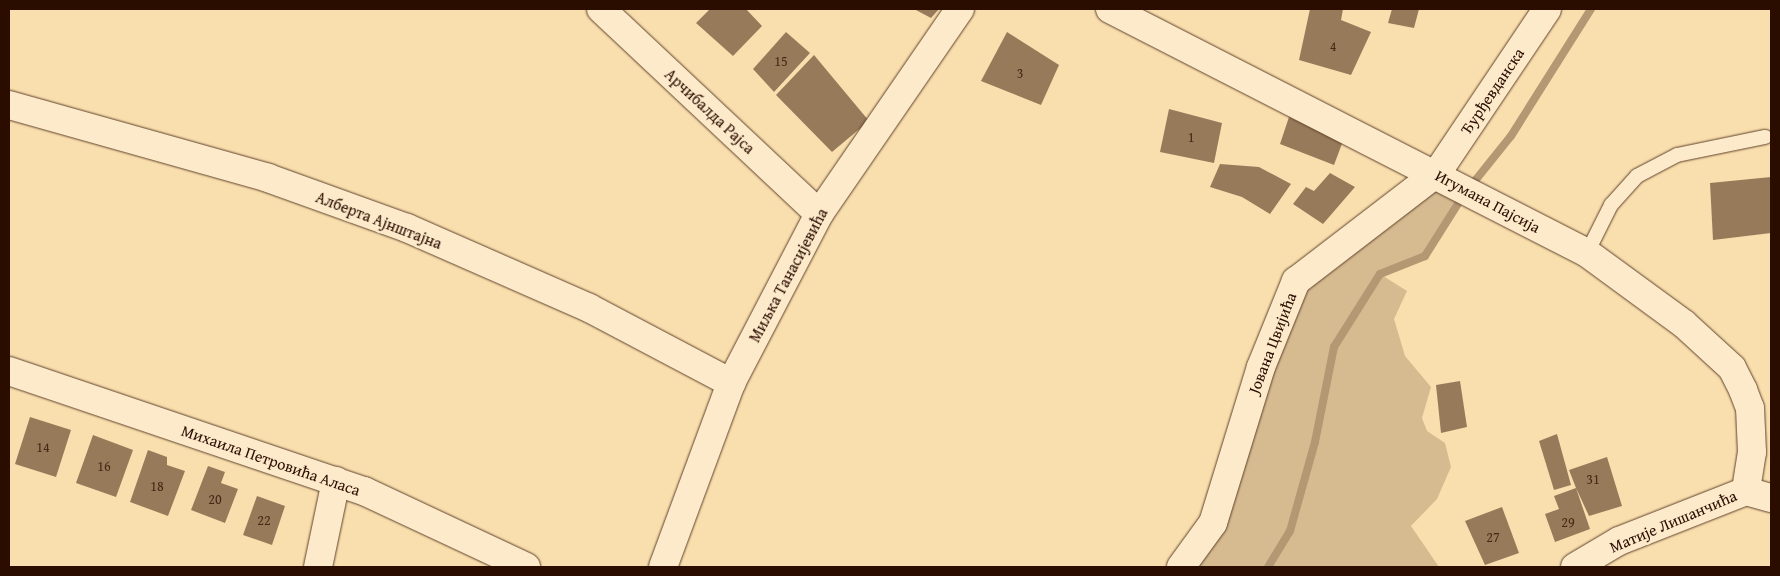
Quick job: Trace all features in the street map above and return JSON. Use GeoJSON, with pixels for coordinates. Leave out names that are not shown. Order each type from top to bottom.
{"type":"FeatureCollection","features":[{"type":"Feature","properties":{"kind":"street","name":"Арчибалда Рајса"},"geometry":{"type":"LineString","coordinates":[[602,9],[819,214]]}},
{"type":"Feature","properties":{"kind":"street","name":"Миљка Танасијевића"},"geometry":{"type":"LineString","coordinates":[[663,567],[731,383],[819,214],[960,9]]}},
{"type":"Feature","properties":{"kind":"street","name":"Игумана Пајсија"},"geometry":{"type":"LineString","coordinates":[[1110,9],[1437,174],[1587,253],[1684,324],[1732,368],[1750,408],[1752,452],[1759,494]]}},
{"type":"Feature","properties":{"kind":"street","name":"Ђурђевданска"},"geometry":{"type":"LineString","coordinates":[[1437,174],[1547,9]]}},
{"type":"Feature","properties":{"kind":"street","name":"Алберта Ајнштајна"},"geometry":{"type":"LineString","coordinates":[[9,105],[268,178],[407,228],[589,308],[731,383]]}},
{"type":"Feature","properties":{"kind":"street","name":"Јована Цвијића"},"geometry":{"type":"LineString","coordinates":[[1181,567],[1213,523],[1260,367],[1296,281],[1437,174]]}},
{"type":"Feature","properties":{"kind":"street","name":"Михаила Петровића Аласа"},"geometry":{"type":"LineString","coordinates":[[9,371],[336,481],[526,567]]}},
{"type":"Feature","properties":{"kind":"street"},"geometry":{"type":"LineString","coordinates":[[318,567],[336,481]]}},
{"type":"Feature","properties":{"kind":"street","name":"Матије Лишанчића"},"geometry":{"type":"LineString","coordinates":[[1575,567],[1619,541],[1759,494]]}},
{"type":"Feature","properties":{"kind":"lane"},"geometry":{"type":"LineString","coordinates":[[1587,253],[1611,205],[1637,176],[1677,155],[1765,137]]}},
{"type":"Feature","properties":{"kind":"shaded area"},"geometry":{"type":"Polygon","coordinates":[[[1437,173],[1467,191],[1425,256],[1380,274],[1407,291],[1394,319],[1405,356],[1431,387],[1422,418],[1427,431],[1445,443],[1451,467],[1437,499],[1411,526],[1439,567],[1181,567],[1296,281],[1437,173]]]}},
{"type":"Feature","properties":{"kind":"building"},"geometry":{"type":"Polygon","coordinates":[[[710,9],[746,9],[762,26],[733,56],[696,23],[710,9]]]}},
{"type":"Feature","properties":{"kind":"building"},"geometry":{"type":"Polygon","coordinates":[[[914,9],[939,9],[931,18],[914,9]]]}},
{"type":"Feature","properties":{"kind":"building"},"geometry":{"type":"Polygon","coordinates":[[[1310,9],[1343,9],[1341,20],[1371,32],[1351,75],[1299,60],[1310,9]]]}},
{"type":"Feature","properties":{"kind":"building"},"geometry":{"type":"Polygon","coordinates":[[[1392,9],[1419,9],[1414,28],[1388,23],[1392,9]]]}},
{"type":"Feature","properties":{"kind":"building"},"geometry":{"type":"Polygon","coordinates":[[[786,32],[810,53],[774,92],[753,69],[786,32]]]}},
{"type":"Feature","properties":{"kind":"building"},"geometry":{"type":"Polygon","coordinates":[[[1007,32],[1059,65],[1041,105],[981,81],[1007,32]]]}},
{"type":"Feature","properties":{"kind":"building"},"geometry":{"type":"Polygon","coordinates":[[[814,55],[869,121],[832,152],[776,95],[814,55]]]}},
{"type":"Feature","properties":{"kind":"building"},"geometry":{"type":"Polygon","coordinates":[[[1169,109],[1222,123],[1214,163],[1160,152],[1169,109]]]}},
{"type":"Feature","properties":{"kind":"building"},"geometry":{"type":"Polygon","coordinates":[[[1289,117],[1343,141],[1334,165],[1280,144],[1289,117]]]}},
{"type":"Feature","properties":{"kind":"building"},"geometry":{"type":"Polygon","coordinates":[[[1220,164],[1259,167],[1291,184],[1270,214],[1242,197],[1210,187],[1220,164]]]}},
{"type":"Feature","properties":{"kind":"building"},"geometry":{"type":"Polygon","coordinates":[[[1330,173],[1355,187],[1323,224],[1293,204],[1306,187],[1314,191],[1330,173]]]}},
{"type":"Feature","properties":{"kind":"building"},"geometry":{"type":"Polygon","coordinates":[[[1771,177],[1771,233],[1713,240],[1710,183],[1771,177]]]}},
{"type":"Feature","properties":{"kind":"building"},"geometry":{"type":"Polygon","coordinates":[[[1460,381],[1467,427],[1441,433],[1436,385],[1460,381]]]}},
{"type":"Feature","properties":{"kind":"building"},"geometry":{"type":"Polygon","coordinates":[[[30,417],[71,430],[56,477],[15,464],[30,417]]]}},
{"type":"Feature","properties":{"kind":"building"},"geometry":{"type":"Polygon","coordinates":[[[1557,434],[1571,485],[1554,490],[1539,441],[1557,434]]]}},
{"type":"Feature","properties":{"kind":"building"},"geometry":{"type":"Polygon","coordinates":[[[93,435],[133,450],[116,497],[76,483],[93,435]]]}},
{"type":"Feature","properties":{"kind":"building"},"geometry":{"type":"Polygon","coordinates":[[[148,450],[167,457],[167,465],[185,471],[168,516],[130,502],[148,450]]]}},
{"type":"Feature","properties":{"kind":"building"},"geometry":{"type":"Polygon","coordinates":[[[1607,457],[1622,506],[1589,516],[1569,470],[1607,457]]]}},
{"type":"Feature","properties":{"kind":"building"},"geometry":{"type":"Polygon","coordinates":[[[208,466],[225,472],[221,483],[238,489],[225,523],[191,510],[208,466]]]}},
{"type":"Feature","properties":{"kind":"building"},"geometry":{"type":"Polygon","coordinates":[[[1576,488],[1590,529],[1555,542],[1545,514],[1559,509],[1554,496],[1576,488]]]}},
{"type":"Feature","properties":{"kind":"building"},"geometry":{"type":"Polygon","coordinates":[[[257,496],[285,506],[272,545],[243,535],[257,496]]]}},
{"type":"Feature","properties":{"kind":"building"},"geometry":{"type":"Polygon","coordinates":[[[1502,507],[1519,553],[1485,565],[1465,521],[1502,507]]]}},
{"type":"Feature","properties":{"kind":"waterway"},"geometry":{"type":"LineString","coordinates":[[1470,187],[1511,136],[1591,9]]}},
{"type":"Feature","properties":{"kind":"waterway"},"geometry":{"type":"LineString","coordinates":[[1268,567],[1290,531],[1315,442],[1334,347],[1380,274],[1425,256],[1463,196]]}}]}
